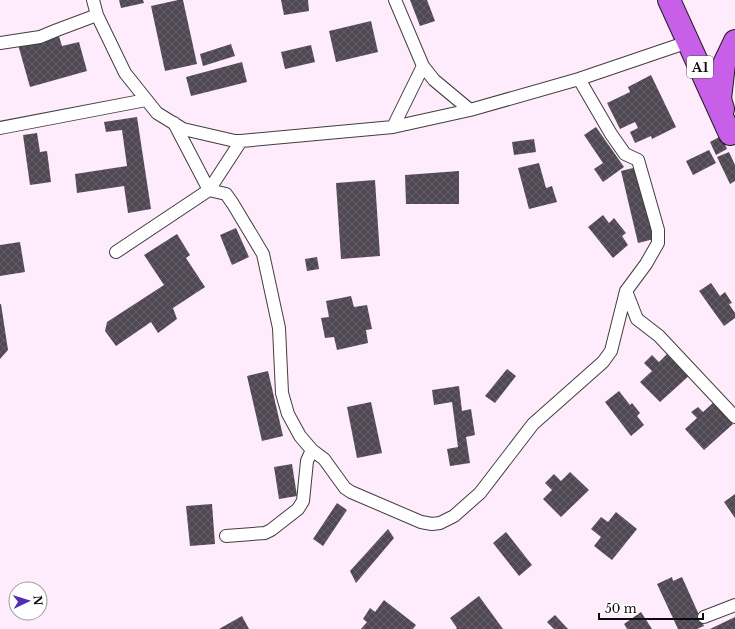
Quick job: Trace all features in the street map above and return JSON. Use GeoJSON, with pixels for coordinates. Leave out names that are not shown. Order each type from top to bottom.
{"type":"FeatureCollection","features":[{"type":"Feature","properties":{"kind":"highway","name":"A1"},"geometry":{"type":"LineString","coordinates":[[669,0],[732,138]]}},
{"type":"Feature","properties":{"kind":"highway"},"geometry":{"type":"LineString","coordinates":[[732,138],[720,99],[724,64],[735,41]]}},
{"type":"Feature","properties":{"kind":"street"},"geometry":{"type":"LineString","coordinates":[[93,0],[97,15],[125,73],[157,113],[183,129],[241,142],[393,127],[470,110],[578,79],[688,42]]}},
{"type":"Feature","properties":{"kind":"street"},"geometry":{"type":"LineString","coordinates":[[395,0],[423,66],[434,80],[470,110]]}},
{"type":"Feature","properties":{"kind":"street"},"geometry":{"type":"LineString","coordinates":[[0,43],[40,37],[97,15]]}},
{"type":"Feature","properties":{"kind":"street"},"geometry":{"type":"LineString","coordinates":[[393,127],[423,66]]}},
{"type":"Feature","properties":{"kind":"street"},"geometry":{"type":"LineString","coordinates":[[174,123],[209,190],[226,194],[263,254],[279,328],[282,393],[288,414],[300,436],[312,450],[324,459],[345,488],[351,492],[421,522],[432,524],[440,523],[454,516],[480,493],[533,424],[603,362],[611,351],[626,291],[646,264],[658,243],[658,230],[638,160],[625,154],[611,134],[578,79]]}},
{"type":"Feature","properties":{"kind":"street"},"geometry":{"type":"LineString","coordinates":[[0,128],[146,100]]}},
{"type":"Feature","properties":{"kind":"street"},"geometry":{"type":"LineString","coordinates":[[116,252],[209,190],[241,142]]}},
{"type":"Feature","properties":{"kind":"street"},"geometry":{"type":"LineString","coordinates":[[626,291],[637,318],[659,336],[735,417]]}},
{"type":"Feature","properties":{"kind":"street"},"geometry":{"type":"LineString","coordinates":[[226,536],[265,533],[298,509],[303,500],[307,461],[312,450]]}},
{"type":"Feature","properties":{"kind":"street"},"geometry":{"type":"LineString","coordinates":[[704,617],[735,605]]}},
{"type":"Feature","properties":{"kind":"building"},"geometry":{"type":"Polygon","coordinates":[[[119,0],[143,0],[144,3],[121,8],[119,0]]]}},
{"type":"Feature","properties":{"kind":"building"},"geometry":{"type":"Polygon","coordinates":[[[183,0],[197,64],[165,71],[151,6],[183,0]]]}},
{"type":"Feature","properties":{"kind":"building"},"geometry":{"type":"Polygon","coordinates":[[[281,0],[308,0],[309,11],[284,15],[281,0]]]}},
{"type":"Feature","properties":{"kind":"building"},"geometry":{"type":"Polygon","coordinates":[[[410,0],[427,0],[435,21],[420,26],[410,0]]]}},
{"type":"Feature","properties":{"kind":"building"},"geometry":{"type":"Polygon","coordinates":[[[371,21],[378,52],[336,62],[329,31],[371,21]]]}},
{"type":"Feature","properties":{"kind":"building"},"geometry":{"type":"Polygon","coordinates":[[[57,30],[62,46],[79,42],[87,71],[30,87],[17,41],[57,30]]]}},
{"type":"Feature","properties":{"kind":"building"},"geometry":{"type":"Polygon","coordinates":[[[231,44],[235,56],[203,66],[200,54],[231,44]]]}},
{"type":"Feature","properties":{"kind":"building"},"geometry":{"type":"Polygon","coordinates":[[[311,45],[315,62],[285,69],[281,52],[311,45]]]}},
{"type":"Feature","properties":{"kind":"building"},"geometry":{"type":"Polygon","coordinates":[[[242,62],[247,82],[191,96],[186,77],[242,62]]]}},
{"type":"Feature","properties":{"kind":"building"},"geometry":{"type":"Polygon","coordinates":[[[651,75],[676,127],[652,139],[651,136],[635,143],[630,132],[638,128],[635,122],[620,129],[607,103],[630,92],[628,87],[651,75]]]}},
{"type":"Feature","properties":{"kind":"building"},"geometry":{"type":"Polygon","coordinates":[[[137,117],[151,209],[128,213],[124,186],[77,193],[75,174],[127,166],[122,130],[106,132],[104,122],[137,117]]]}},
{"type":"Feature","properties":{"kind":"building"},"geometry":{"type":"Polygon","coordinates":[[[596,127],[624,167],[603,182],[594,169],[603,163],[584,135],[596,127]]]}},
{"type":"Feature","properties":{"kind":"building"},"geometry":{"type":"Polygon","coordinates":[[[37,133],[40,152],[47,151],[51,182],[30,185],[23,135],[37,133]]]}},
{"type":"Feature","properties":{"kind":"building"},"geometry":{"type":"Polygon","coordinates":[[[721,136],[727,149],[716,155],[710,142],[721,136]]]}},
{"type":"Feature","properties":{"kind":"building"},"geometry":{"type":"Polygon","coordinates":[[[534,139],[536,152],[514,155],[512,142],[534,139]]]}},
{"type":"Feature","properties":{"kind":"building"},"geometry":{"type":"Polygon","coordinates":[[[709,150],[716,163],[693,175],[686,161],[709,150]]]}},
{"type":"Feature","properties":{"kind":"building"},"geometry":{"type":"Polygon","coordinates":[[[729,152],[735,165],[735,181],[730,184],[717,157],[729,152]]]}},
{"type":"Feature","properties":{"kind":"building"},"geometry":{"type":"Polygon","coordinates":[[[539,163],[546,188],[552,186],[557,202],[529,209],[518,168],[539,163]]]}},
{"type":"Feature","properties":{"kind":"building"},"geometry":{"type":"Polygon","coordinates":[[[637,167],[654,239],[638,243],[621,171],[637,167]]]}},
{"type":"Feature","properties":{"kind":"building"},"geometry":{"type":"Polygon","coordinates":[[[459,171],[459,204],[406,204],[405,175],[459,171]]]}},
{"type":"Feature","properties":{"kind":"building"},"geometry":{"type":"Polygon","coordinates":[[[375,180],[380,256],[341,259],[336,183],[375,180]]]}},
{"type":"Feature","properties":{"kind":"building"},"geometry":{"type":"Polygon","coordinates":[[[603,215],[609,223],[614,218],[626,233],[622,236],[628,245],[613,258],[588,227],[603,215]]]}},
{"type":"Feature","properties":{"kind":"building"},"geometry":{"type":"Polygon","coordinates":[[[236,228],[249,257],[232,265],[220,235],[236,228]]]}},
{"type":"Feature","properties":{"kind":"building"},"geometry":{"type":"Polygon","coordinates":[[[177,234],[190,255],[186,258],[205,287],[173,308],[177,319],[158,333],[151,322],[116,346],[105,331],[107,322],[164,285],[144,255],[177,234]]]}},
{"type":"Feature","properties":{"kind":"building"},"geometry":{"type":"Polygon","coordinates":[[[20,242],[25,272],[0,276],[0,245],[20,242]]]}},
{"type":"Feature","properties":{"kind":"building"},"geometry":{"type":"Polygon","coordinates":[[[317,257],[319,269],[307,271],[305,259],[317,257]]]}},
{"type":"Feature","properties":{"kind":"building"},"geometry":{"type":"Polygon","coordinates":[[[711,283],[720,296],[725,292],[732,303],[729,304],[735,313],[735,318],[724,326],[699,291],[711,283]]]}},
{"type":"Feature","properties":{"kind":"building"},"geometry":{"type":"Polygon","coordinates":[[[351,296],[354,307],[367,305],[372,329],[366,330],[368,343],[337,350],[334,337],[325,338],[321,318],[329,317],[326,301],[351,296]]]}},
{"type":"Feature","properties":{"kind":"building"},"geometry":{"type":"Polygon","coordinates":[[[0,304],[8,350],[0,359],[0,304]]]}},
{"type":"Feature","properties":{"kind":"building"},"geometry":{"type":"Polygon","coordinates":[[[669,352],[690,375],[660,402],[640,382],[652,371],[644,363],[652,355],[659,362],[669,352]]]}},
{"type":"Feature","properties":{"kind":"building"},"geometry":{"type":"Polygon","coordinates":[[[507,369],[516,376],[495,403],[485,396],[507,369]]]}},
{"type":"Feature","properties":{"kind":"building"},"geometry":{"type":"Polygon","coordinates":[[[268,371],[283,436],[262,441],[247,376],[268,371]]]}},
{"type":"Feature","properties":{"kind":"building"},"geometry":{"type":"Polygon","coordinates":[[[459,386],[462,411],[471,409],[475,435],[466,437],[470,463],[450,466],[447,449],[458,447],[452,402],[434,405],[432,390],[459,386]]]}},
{"type":"Feature","properties":{"kind":"building"},"geometry":{"type":"Polygon","coordinates":[[[619,391],[630,405],[632,403],[640,413],[637,416],[644,425],[631,436],[605,402],[619,391]]]}},
{"type":"Feature","properties":{"kind":"building"},"geometry":{"type":"Polygon","coordinates":[[[371,402],[382,453],[357,458],[347,407],[371,402]]]}},
{"type":"Feature","properties":{"kind":"building"},"geometry":{"type":"Polygon","coordinates":[[[714,402],[733,424],[704,450],[685,429],[697,418],[691,412],[698,407],[703,412],[714,402]]]}},
{"type":"Feature","properties":{"kind":"building"},"geometry":{"type":"Polygon","coordinates":[[[292,464],[297,496],[279,499],[274,467],[292,464]]]}},
{"type":"Feature","properties":{"kind":"building"},"geometry":{"type":"Polygon","coordinates":[[[570,472],[589,490],[561,517],[543,499],[552,490],[545,483],[554,474],[561,481],[570,472]]]}},
{"type":"Feature","properties":{"kind":"building"},"geometry":{"type":"Polygon","coordinates":[[[735,494],[735,518],[724,502],[735,494]]]}},
{"type":"Feature","properties":{"kind":"building"},"geometry":{"type":"Polygon","coordinates":[[[337,503],[347,510],[323,546],[313,539],[337,503]]]}},
{"type":"Feature","properties":{"kind":"building"},"geometry":{"type":"Polygon","coordinates":[[[212,504],[215,544],[190,546],[186,506],[212,504]]]}},
{"type":"Feature","properties":{"kind":"building"},"geometry":{"type":"Polygon","coordinates":[[[616,512],[637,529],[612,560],[594,546],[601,537],[591,529],[601,517],[608,522],[616,512]]]}},
{"type":"Feature","properties":{"kind":"building"},"geometry":{"type":"Polygon","coordinates":[[[388,529],[394,538],[356,583],[350,571],[388,529]]]}},
{"type":"Feature","properties":{"kind":"building"},"geometry":{"type":"Polygon","coordinates":[[[506,532],[532,565],[519,576],[493,543],[506,532]]]}},
{"type":"Feature","properties":{"kind":"building"},"geometry":{"type":"Polygon","coordinates":[[[672,577],[673,581],[682,577],[704,626],[697,629],[678,629],[657,584],[672,577]]]}},
{"type":"Feature","properties":{"kind":"building"},"geometry":{"type":"Polygon","coordinates":[[[479,596],[503,629],[456,629],[457,628],[450,618],[479,596]]]}},
{"type":"Feature","properties":{"kind":"building"},"geometry":{"type":"Polygon","coordinates":[[[384,600],[416,625],[413,629],[361,629],[367,622],[363,619],[370,608],[375,612],[384,600]]]}},
{"type":"Feature","properties":{"kind":"building"},"geometry":{"type":"Polygon","coordinates":[[[641,612],[652,629],[627,629],[624,624],[641,612]]]}},
{"type":"Feature","properties":{"kind":"building"},"geometry":{"type":"Polygon","coordinates":[[[555,615],[568,629],[554,629],[547,622],[555,615]]]}},
{"type":"Feature","properties":{"kind":"building"},"geometry":{"type":"Polygon","coordinates":[[[242,616],[249,629],[219,629],[242,616]]]}},
{"type":"Feature","properties":{"kind":"building"},"geometry":{"type":"Polygon","coordinates":[[[735,617],[735,629],[710,629],[735,617]]]}}]}
